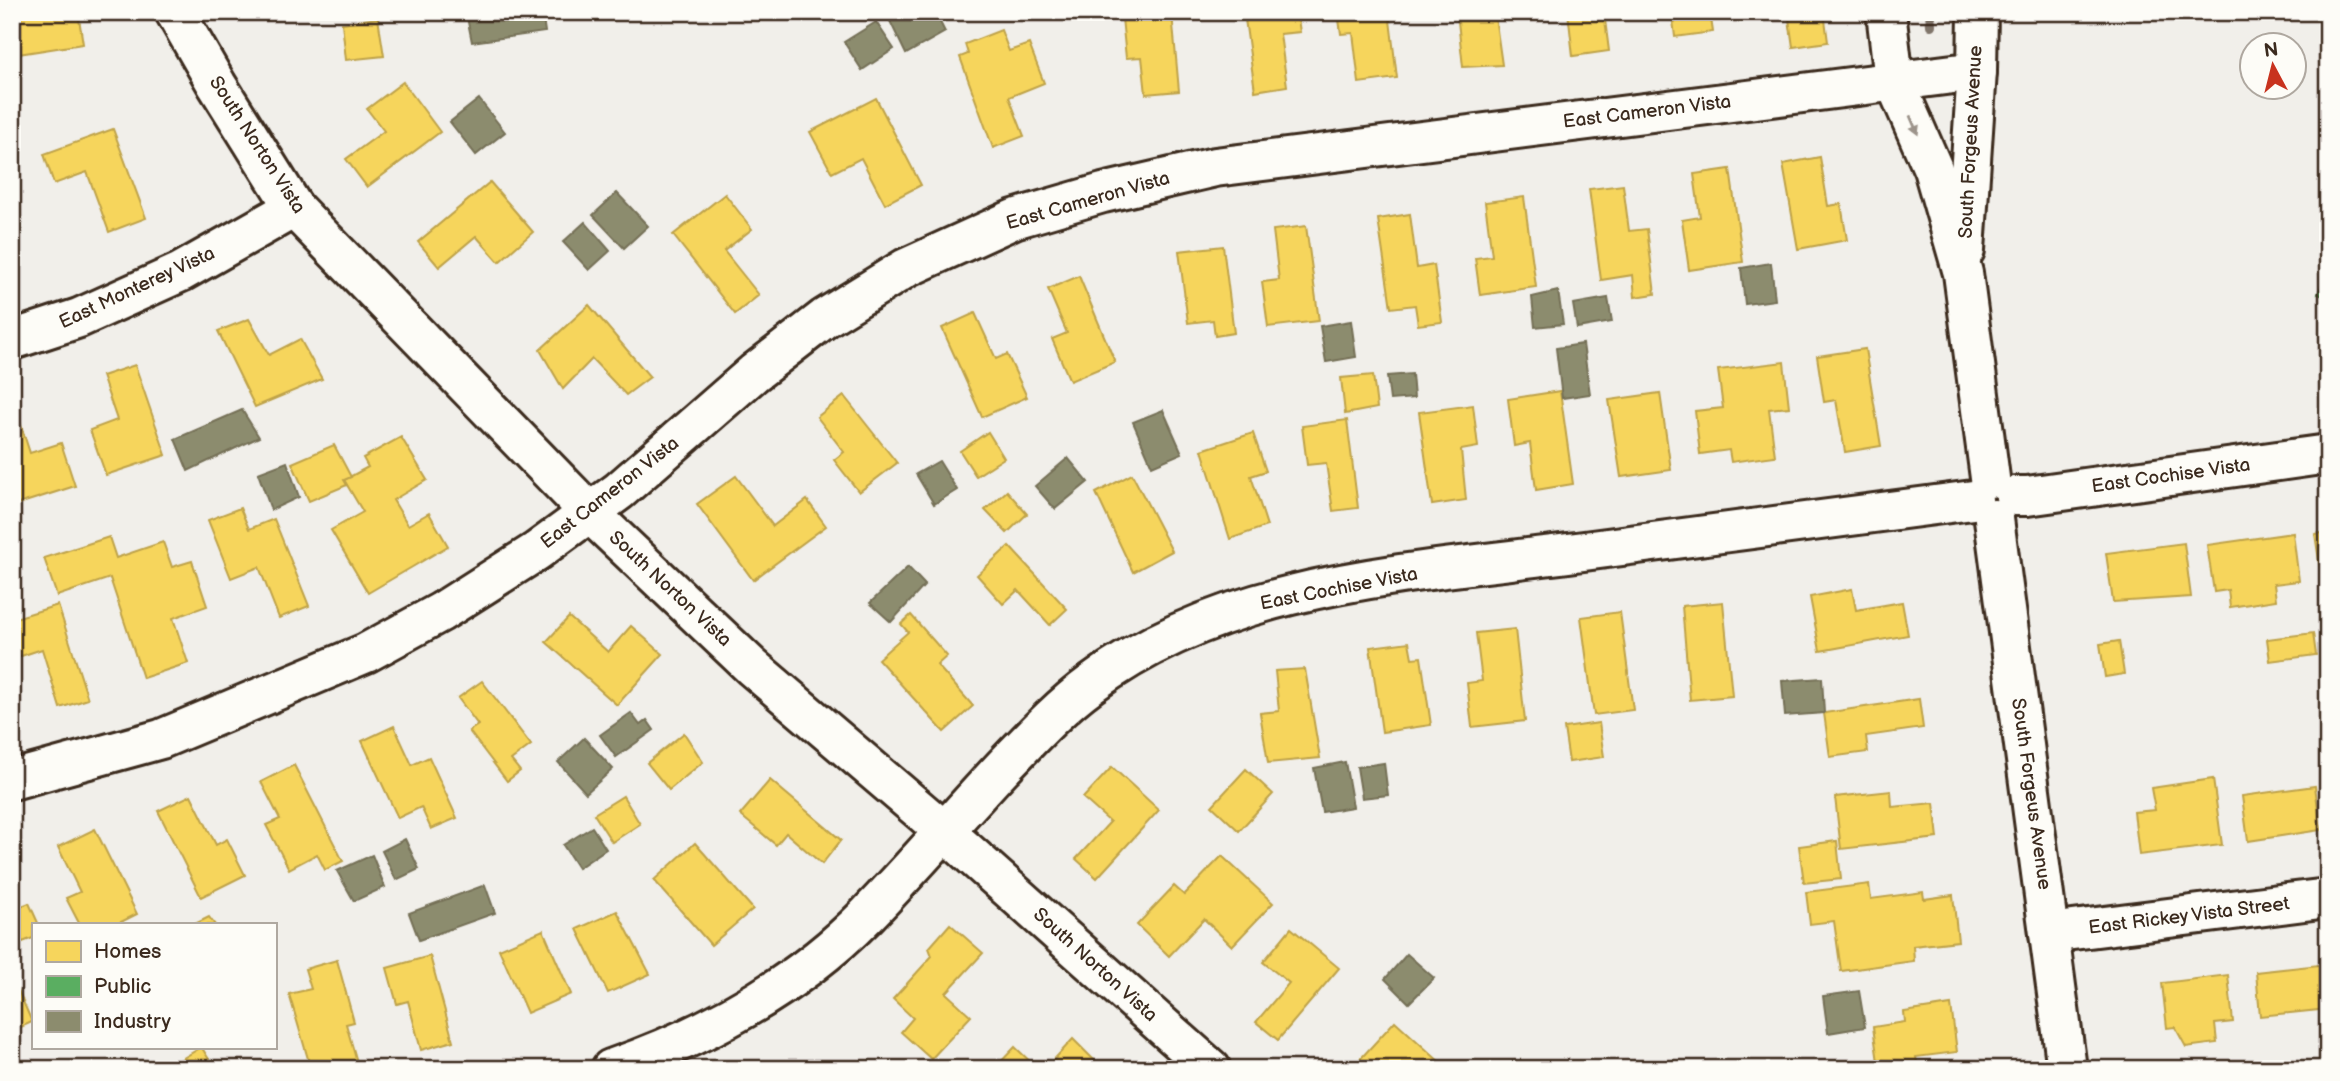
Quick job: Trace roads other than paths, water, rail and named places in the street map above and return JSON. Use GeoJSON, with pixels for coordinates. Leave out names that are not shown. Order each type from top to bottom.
{"type":"FeatureCollection","features":[{"type":"Feature","properties":{"kind":"street","name":"South Norton Vista"},"geometry":{"type":"LineString","coordinates":[[175,12],[294,208],[590,512],[752,667],[943,830],[1211,1069]]}},
{"type":"Feature","properties":{"kind":"street","name":"South Forgeus Avenue"},"geometry":{"type":"LineString","coordinates":[[1886,12],[1894,80],[1933,169],[1963,273],[2067,1069]]}},
{"type":"Feature","properties":{"kind":"street","name":"South Forgeus Avenue"},"geometry":{"type":"LineString","coordinates":[[1963,273],[1977,71],[1978,12]]}},
{"type":"Feature","properties":{"kind":"street","name":"East Cameron Vista"},"geometry":{"type":"LineString","coordinates":[[12,780],[160,739],[366,653],[441,612],[515,565],[619,491],[754,373],[825,318],[906,268],[1014,219],[1103,193],[1215,167],[1977,71]]}},
{"type":"Feature","properties":{"kind":"street","name":"East Monterey Vista"},"geometry":{"type":"LineString","coordinates":[[12,340],[79,318],[181,272],[294,208]]}},
{"type":"Feature","properties":{"kind":"street","name":"East Cochise Vista"},"geometry":{"type":"LineString","coordinates":[[611,1069],[664,1050],[760,1000],[792,978],[864,918],[1043,724],[1091,683],[1139,653],[1196,624],[1303,592],[1403,575],[1993,498],[2026,496],[2328,454]]}},
{"type":"Feature","properties":{"kind":"street","name":"East Rickey Vista Street"},"geometry":{"type":"LineString","coordinates":[[2049,933],[2328,898]]}},
{"type":"Feature","properties":{"kind":"waterway"},"geometry":{"type":"LineString","coordinates":[[1930,12],[1931,25]]}}]}
